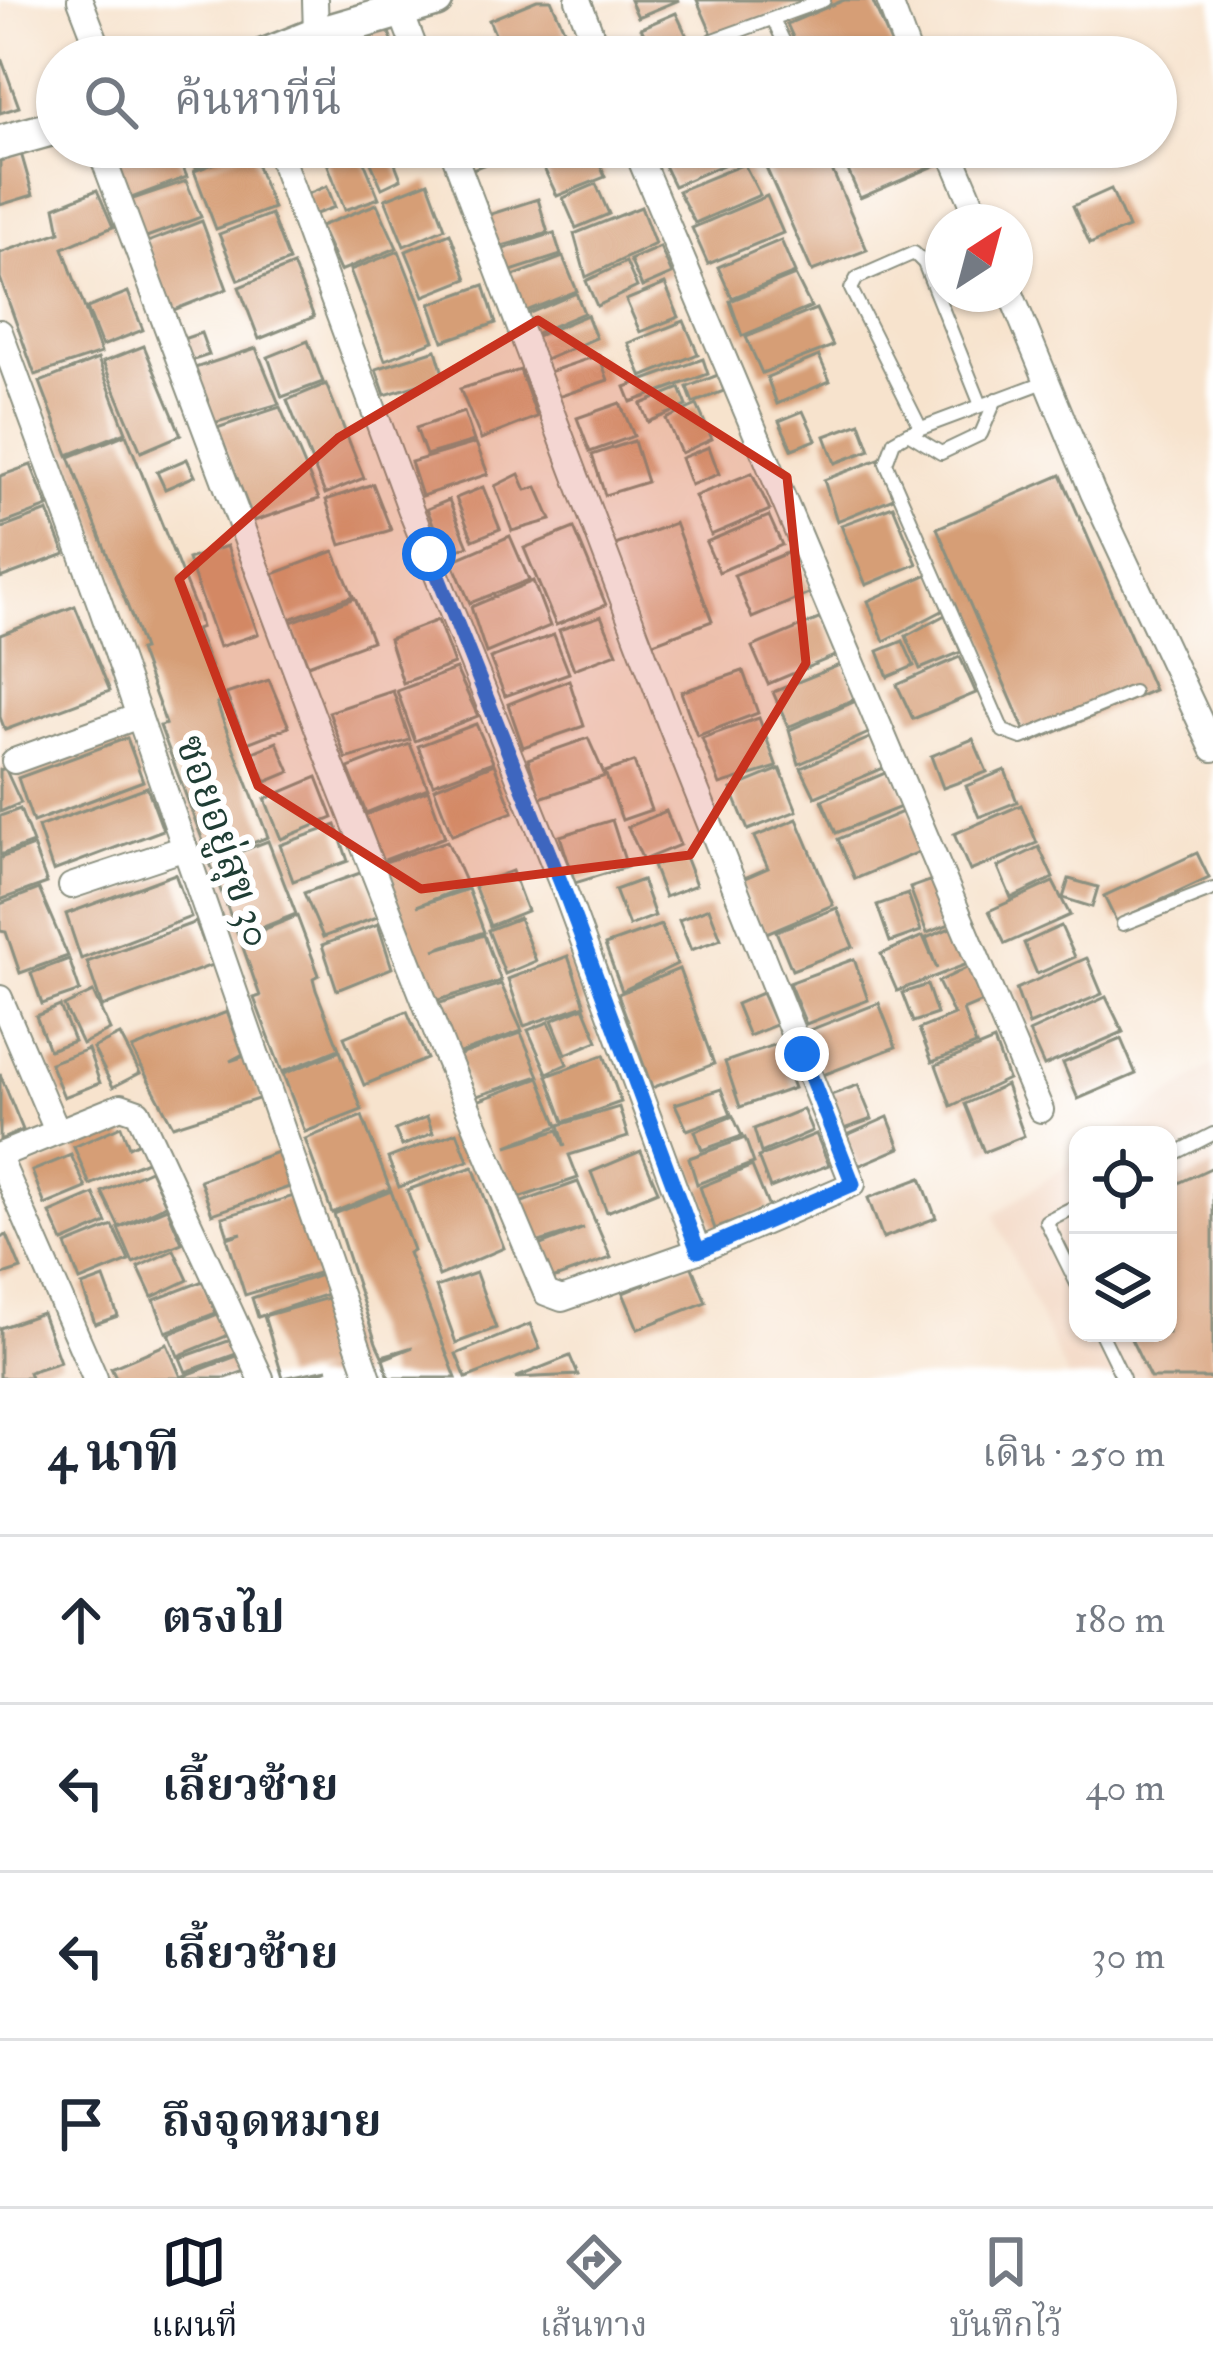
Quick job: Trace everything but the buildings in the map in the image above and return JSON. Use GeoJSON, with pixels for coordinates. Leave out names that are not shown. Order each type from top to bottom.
{"type":"FeatureCollection","features":[{"type":"Feature","properties":{"kind":"street"},"geometry":{"type":"LineString","coordinates":[[80,0],[94,36]]}},
{"type":"Feature","properties":{"kind":"street"},"geometry":{"type":"LineString","coordinates":[[315,0],[316,35],[436,0]]}},
{"type":"Feature","properties":{"kind":"street"},"geometry":{"type":"LineString","coordinates":[[578,0],[592,36]]}},
{"type":"Feature","properties":{"kind":"street"},"geometry":{"type":"LineString","coordinates":[[889,0],[902,36]]}},
{"type":"Feature","properties":{"kind":"street"},"geometry":{"type":"LineString","coordinates":[[401,12],[410,36]]}},
{"type":"Feature","properties":{"kind":"street"},"geometry":{"type":"LineString","coordinates":[[0,143],[36,133]]}},
{"type":"Feature","properties":{"kind":"street"},"geometry":{"type":"LineString","coordinates":[[107,168],[444,1051],[546,1293],[562,1299],[698,1251],[853,1184],[671,729],[459,168]]}},
{"type":"Feature","properties":{"kind":"street"},"geometry":{"type":"LineString","coordinates":[[285,168],[411,511],[567,898],[698,1251]]}},
{"type":"Feature","properties":{"kind":"street"},"geometry":{"type":"LineString","coordinates":[[644,168],[1041,1110]]}},
{"type":"Feature","properties":{"kind":"street"},"geometry":{"type":"LineString","coordinates":[[957,168],[972,204]]}},
{"type":"Feature","properties":{"kind":"street"},"geometry":{"type":"LineString","coordinates":[[1019,312],[1093,494],[1213,749]]}},
{"type":"Feature","properties":{"kind":"street","name":"ซอยอยู่สุข 30"},"geometry":{"type":"LineString","coordinates":[[0,332],[369,1378]]}},
{"type":"Feature","properties":{"kind":"street"},"geometry":{"type":"LineString","coordinates":[[14,761],[139,716]]}},
{"type":"Feature","properties":{"kind":"street"},"geometry":{"type":"LineString","coordinates":[[71,886],[185,848]]}},
{"type":"Feature","properties":{"kind":"street"},"geometry":{"type":"LineString","coordinates":[[0,998],[57,1130]]}},
{"type":"Feature","properties":{"kind":"street"},"geometry":{"type":"LineString","coordinates":[[95,1378],[0,1158],[121,1106],[139,1112],[261,1378]]}},
{"type":"Feature","properties":{"kind":"lane"},"geometry":{"type":"LineString","coordinates":[[726,36],[824,0]]}},
{"type":"Feature","properties":{"kind":"lane"},"geometry":{"type":"LineString","coordinates":[[773,20],[781,36]]}},
{"type":"Feature","properties":{"kind":"lane"},"geometry":{"type":"LineString","coordinates":[[981,404],[924,263],[914,253],[857,278],[851,290],[914,430],[941,453],[981,434],[996,399]]}},
{"type":"Feature","properties":{"kind":"lane"},"geometry":{"type":"LineString","coordinates":[[1048,381],[914,430],[894,441],[886,463],[1003,731],[1022,738],[1133,692]]}},
{"type":"Feature","properties":{"kind":"lane"},"geometry":{"type":"LineString","coordinates":[[1124,924],[1213,889]]}},
{"type":"Feature","properties":{"kind":"lane"},"geometry":{"type":"LineString","coordinates":[[1177,1152],[1213,1134]]}},
{"type":"Feature","properties":{"kind":"lane"},"geometry":{"type":"LineString","coordinates":[[1069,1210],[1046,1221],[1069,1268]]}},
{"type":"Feature","properties":{"kind":"lane"},"geometry":{"type":"LineString","coordinates":[[1105,1342],[1123,1378]]}},
{"type":"Feature","properties":{"kind":"highlighted area"},"geometry":{"type":"Polygon","coordinates":[[[538,320],[787,477],[806,663],[690,855],[421,889],[258,786],[179,579],[338,438],[538,320]]]}},
{"type":"Feature","properties":{"kind":"shaded area"},"geometry":{"type":"Polygon","coordinates":[[[1213,1065],[1213,1378],[1068,1378],[994,1215],[1069,1164],[1069,1342],[1177,1342],[1177,1126],[1124,1126],[1213,1065]]]}},
{"type":"Feature","properties":{"kind":"route"},"geometry":{"type":"LineString","coordinates":[[429,554],[567,898],[698,1251],[853,1184],[802,1054]]}}]}
